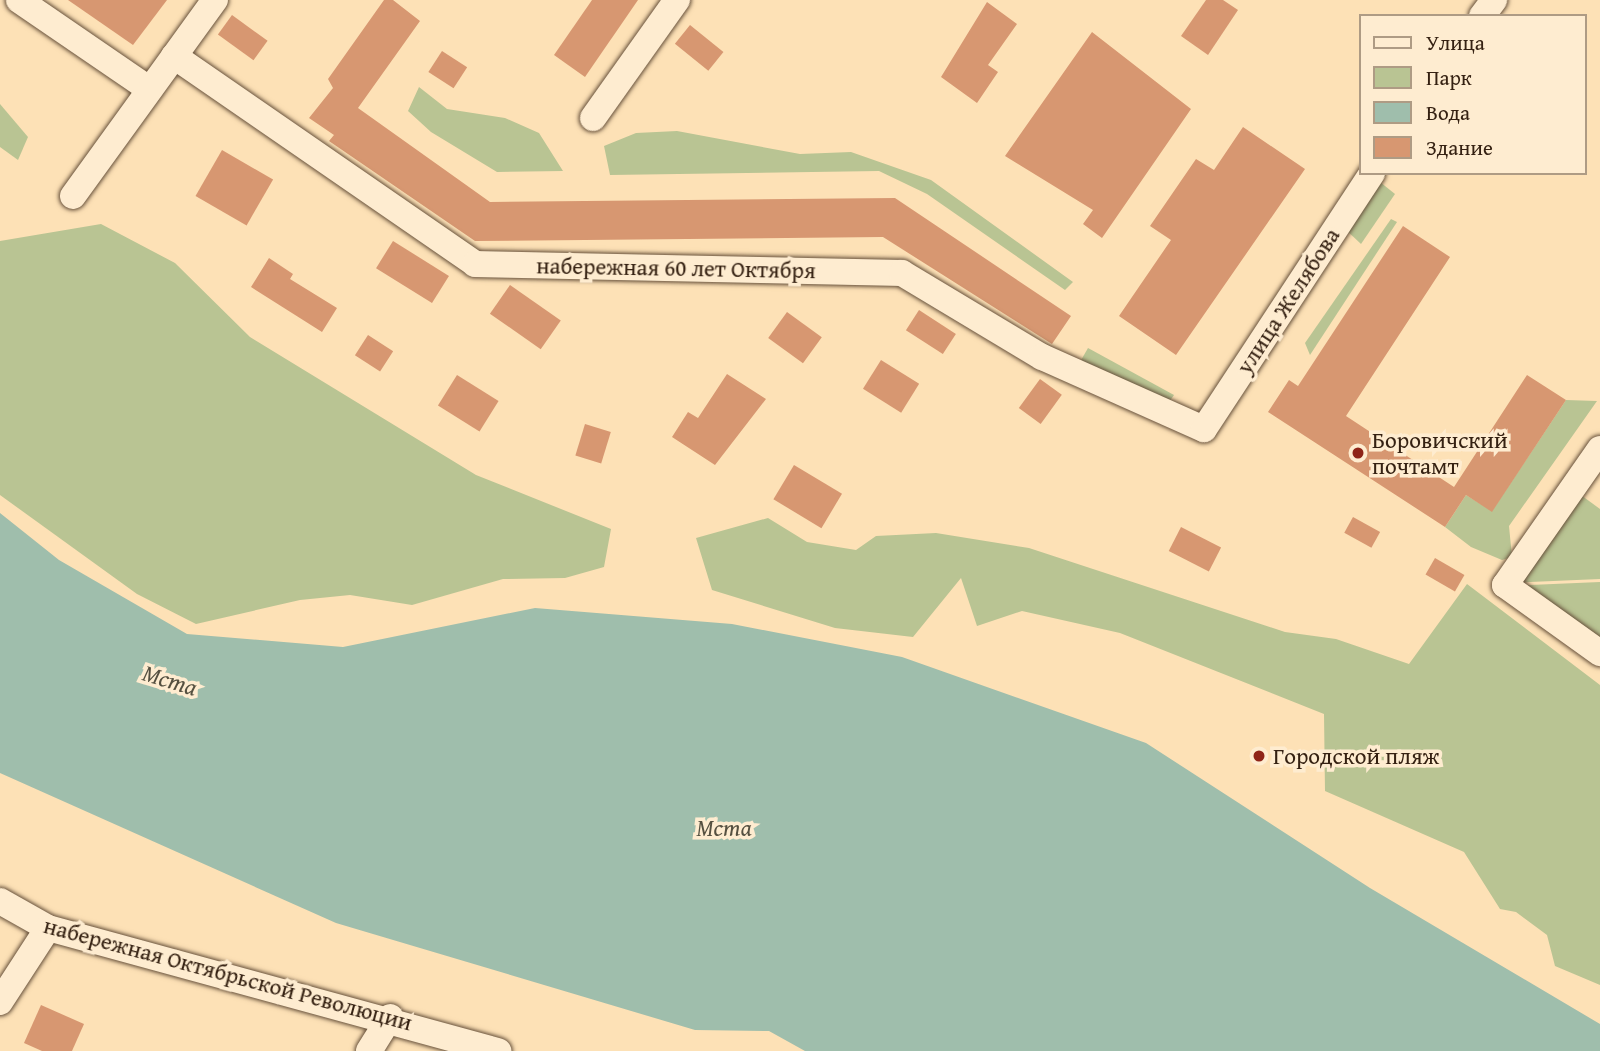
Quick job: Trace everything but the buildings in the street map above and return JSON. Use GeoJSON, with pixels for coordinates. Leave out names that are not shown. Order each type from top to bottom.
{"type":"FeatureCollection","features":[{"type":"Feature","properties":{"kind":"street"},"geometry":{"type":"LineString","coordinates":[[19,0],[149,89]]}},
{"type":"Feature","properties":{"kind":"street"},"geometry":{"type":"LineString","coordinates":[[73,196],[215,0]]}},
{"type":"Feature","properties":{"kind":"street"},"geometry":{"type":"LineString","coordinates":[[593,118],[677,0]]}},
{"type":"Feature","properties":{"kind":"street","name":"набережная 60 лет Октября"},"geometry":{"type":"LineString","coordinates":[[174,56],[475,264],[902,273],[1042,357],[1204,429]]}},
{"type":"Feature","properties":{"kind":"street","name":"улица Желябова"},"geometry":{"type":"LineString","coordinates":[[1204,429],[1371,175]]}},
{"type":"Feature","properties":{"kind":"street"},"geometry":{"type":"LineString","coordinates":[[1600,449],[1505,585],[1600,653]]}},
{"type":"Feature","properties":{"kind":"street","name":"набережная Октябрьской Революции"},"geometry":{"type":"LineString","coordinates":[[0,901],[48,928],[390,1017],[499,1051]]}},
{"type":"Feature","properties":{"kind":"street"},"geometry":{"type":"LineString","coordinates":[[0,1002],[48,928]]}},
{"type":"Feature","properties":{"kind":"street"},"geometry":{"type":"LineString","coordinates":[[369,1051],[390,1017]]}},
{"type":"Feature","properties":{"kind":"green space"},"geometry":{"type":"Polygon","coordinates":[[[419,87],[447,109],[505,118],[539,133],[563,171],[497,172],[431,132],[408,111],[419,87]]]}},
{"type":"Feature","properties":{"kind":"green space"},"geometry":{"type":"Polygon","coordinates":[[[0,104],[28,137],[18,160],[0,147],[0,104]]]}},
{"type":"Feature","properties":{"kind":"green space"},"geometry":{"type":"Polygon","coordinates":[[[677,131],[800,154],[851,152],[931,180],[1073,282],[1065,290],[927,194],[879,171],[610,175],[604,146],[636,133],[677,131]]]}},
{"type":"Feature","properties":{"kind":"green space"},"geometry":{"type":"Polygon","coordinates":[[[1380,182],[1395,194],[1361,244],[1345,229],[1380,182]]]}},
{"type":"Feature","properties":{"kind":"green space"},"geometry":{"type":"Polygon","coordinates":[[[1391,219],[1397,222],[1310,355],[1305,343],[1391,219]]]}},
{"type":"Feature","properties":{"kind":"green space"},"geometry":{"type":"Polygon","coordinates":[[[101,224],[175,263],[250,337],[476,475],[611,529],[604,567],[565,578],[503,579],[412,605],[350,595],[300,600],[196,624],[137,594],[0,495],[0,241],[101,224]]]}},
{"type":"Feature","properties":{"kind":"green space"},"geometry":{"type":"Polygon","coordinates":[[[1088,348],[1174,395],[1167,405],[1080,362],[1088,348]]]}},
{"type":"Feature","properties":{"kind":"green space"},"geometry":{"type":"Polygon","coordinates":[[[1566,400],[1597,401],[1509,526],[1512,557],[1502,560],[1471,547],[1445,527],[1466,495],[1492,511],[1566,400]]]}},
{"type":"Feature","properties":{"kind":"green space"},"geometry":{"type":"Polygon","coordinates":[[[1574,490],[1600,509],[1600,579],[1509,583],[1574,490]]]}},
{"type":"Feature","properties":{"kind":"green space"},"geometry":{"type":"Polygon","coordinates":[[[768,518],[807,542],[856,550],[876,536],[936,533],[1029,548],[1285,632],[1336,639],[1409,664],[1467,584],[1600,685],[1600,985],[1555,966],[1547,935],[1516,912],[1500,909],[1464,852],[1325,791],[1324,714],[1120,633],[1022,611],[977,626],[961,578],[913,637],[835,628],[712,590],[696,538],[768,518]]]}},
{"type":"Feature","properties":{"kind":"green space"},"geometry":{"type":"Polygon","coordinates":[[[1600,582],[1600,647],[1509,586],[1600,582]]]}},
{"type":"Feature","properties":{"kind":"water","name":"Мста"},"geometry":{"type":"Polygon","coordinates":[[[0,513],[59,560],[187,634],[343,647],[535,608],[732,624],[902,657],[1146,743],[1370,888],[1600,1024],[1600,1051],[805,1051],[769,1031],[695,1030],[336,923],[0,773],[0,513]]]}},
{"type":"Feature","properties":{"kind":"place","name":"Боровичский почтамт"},"geometry":{"type":"Point","coordinates":[1358,453]}},
{"type":"Feature","properties":{"kind":"place","name":"Городской пляж"},"geometry":{"type":"Point","coordinates":[1259,756]}}]}
